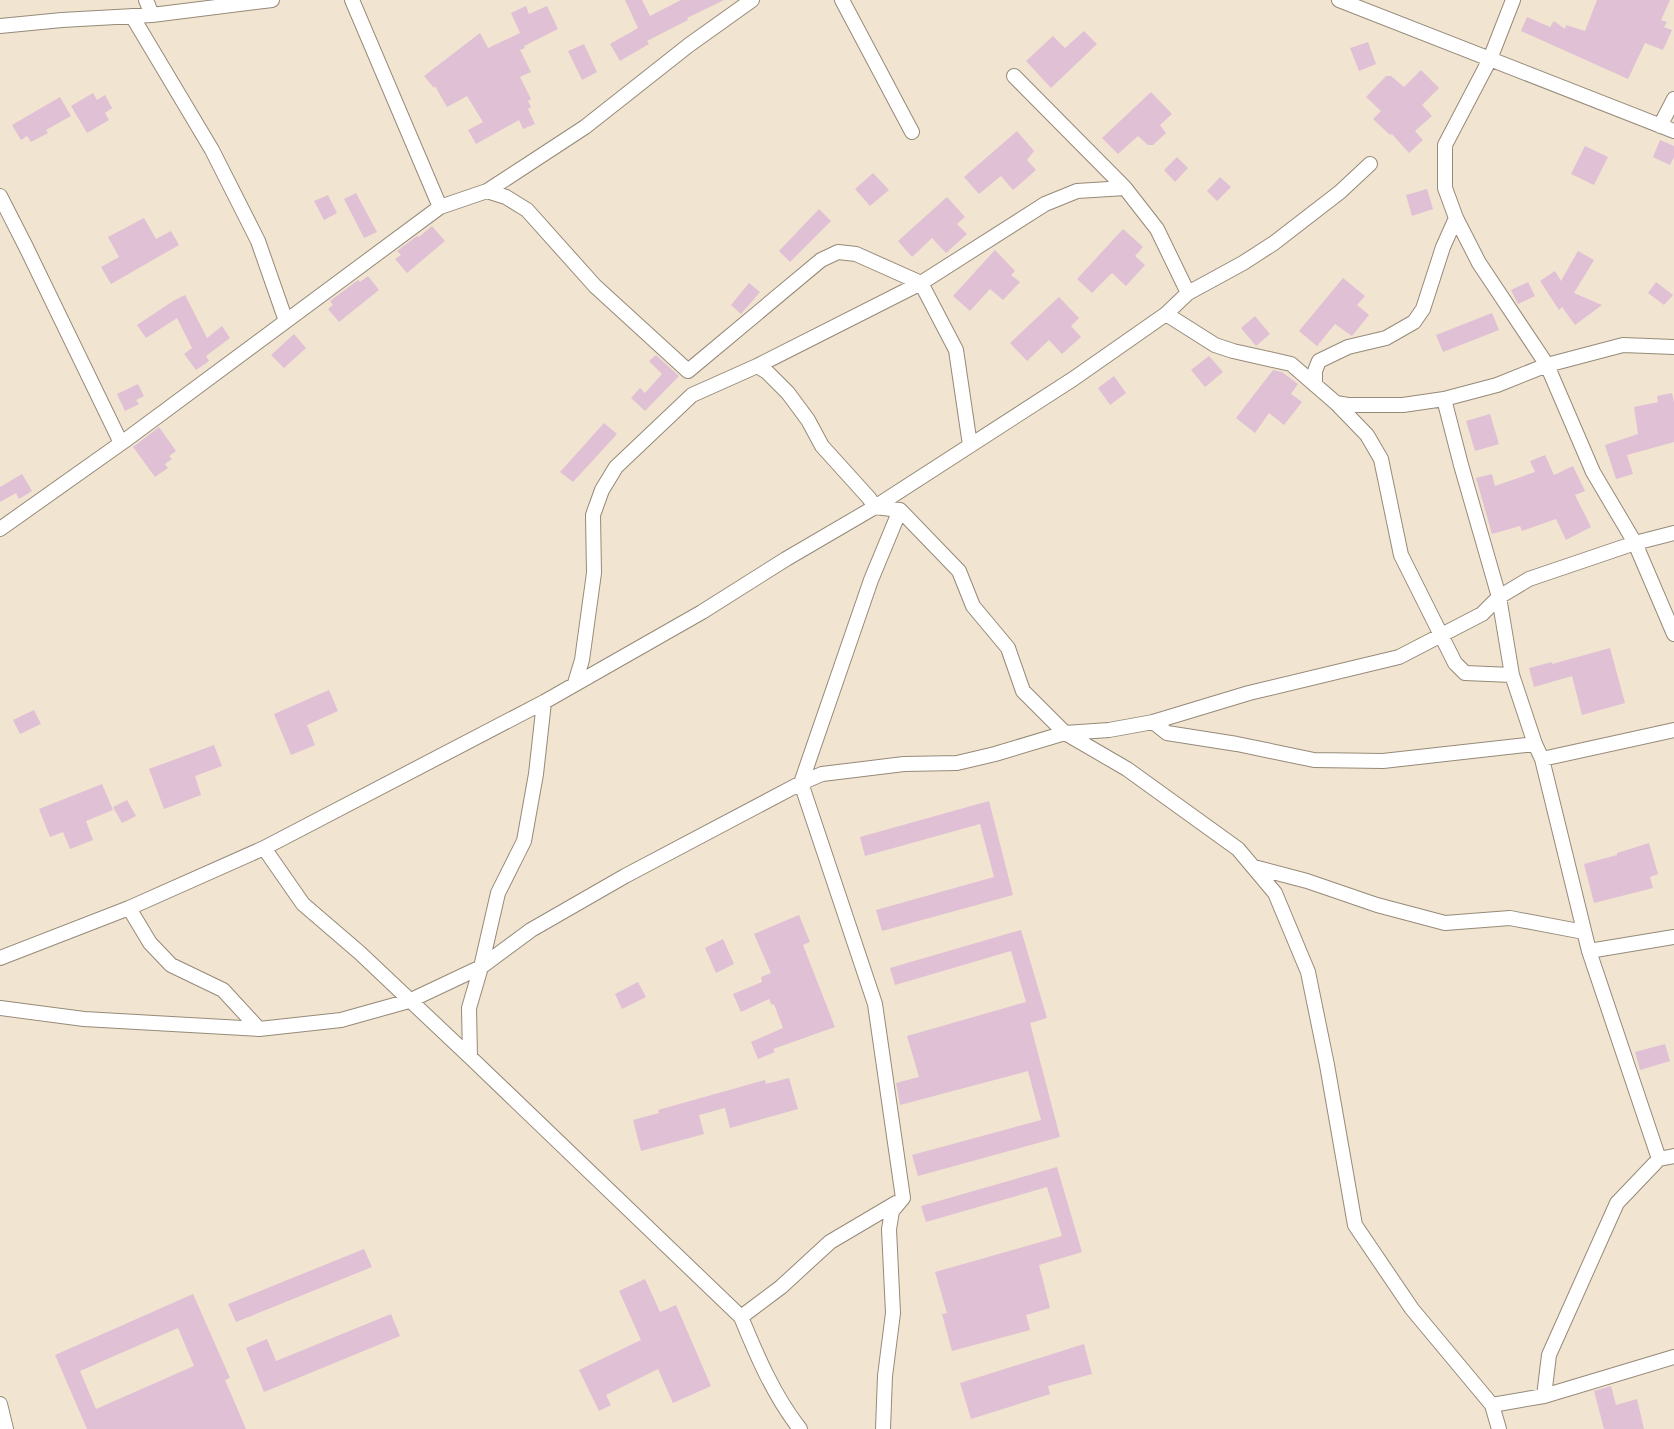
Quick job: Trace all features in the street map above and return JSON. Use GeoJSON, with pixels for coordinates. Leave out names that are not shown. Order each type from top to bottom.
{"type":"FeatureCollection","features":[{"type":"Feature","properties":{"kind":"street"},"geometry":{"type":"LineString","coordinates":[[146,0],[152,15]]}},
{"type":"Feature","properties":{"kind":"street"},"geometry":{"type":"LineString","coordinates":[[0,26],[152,15],[272,0]]}},
{"type":"Feature","properties":{"kind":"street"},"geometry":{"type":"LineString","coordinates":[[352,0],[440,207]]}},
{"type":"Feature","properties":{"kind":"street"},"geometry":{"type":"LineString","coordinates":[[0,529],[440,207],[487,191],[585,127],[689,45],[752,0]]}},
{"type":"Feature","properties":{"kind":"street"},"geometry":{"type":"LineString","coordinates":[[842,0],[912,132]]}},
{"type":"Feature","properties":{"kind":"street"},"geometry":{"type":"LineString","coordinates":[[1339,0],[1376,7],[1489,59],[1667,129],[1674,99]]}},
{"type":"Feature","properties":{"kind":"street"},"geometry":{"type":"LineString","coordinates":[[1513,0],[1489,59],[1445,145],[1445,188],[1456,218],[1479,263],[1547,365],[1592,472],[1635,543],[1674,634]]}},
{"type":"Feature","properties":{"kind":"street"},"geometry":{"type":"LineString","coordinates":[[132,16],[218,161],[258,241],[286,321]]}},
{"type":"Feature","properties":{"kind":"street"},"geometry":{"type":"LineString","coordinates":[[1014,76],[1125,188],[1157,229],[1188,293]]}},
{"type":"Feature","properties":{"kind":"street"},"geometry":{"type":"LineString","coordinates":[[0,958],[128,908],[264,848],[544,702],[702,612],[786,559],[876,508],[1073,379],[1166,314],[1188,293],[1274,243],[1340,192],[1370,164]]}},
{"type":"Feature","properties":{"kind":"street"},"geometry":{"type":"LineString","coordinates":[[575,683],[582,660],[594,573],[593,515],[602,490],[616,467],[692,395],[757,366],[921,283],[1045,204],[1077,191],[1125,188]]}},
{"type":"Feature","properties":{"kind":"street"},"geometry":{"type":"LineString","coordinates":[[487,191],[527,210],[595,286],[688,371],[692,395]]}},
{"type":"Feature","properties":{"kind":"street"},"geometry":{"type":"LineString","coordinates":[[0,196],[121,443]]}},
{"type":"Feature","properties":{"kind":"street"},"geometry":{"type":"LineString","coordinates":[[1315,385],[1315,371],[1320,361],[1348,346],[1386,338],[1414,322],[1423,309],[1443,247],[1456,218]]}},
{"type":"Feature","properties":{"kind":"street"},"geometry":{"type":"LineString","coordinates":[[688,371],[821,260],[838,252],[856,254],[921,283],[956,350],[970,445]]}},
{"type":"Feature","properties":{"kind":"street"},"geometry":{"type":"LineString","coordinates":[[1166,314],[1215,345],[1291,364],[1336,403],[1367,435],[1381,459],[1401,555],[1455,663],[1465,673],[1512,675]]}},
{"type":"Feature","properties":{"kind":"street"},"geometry":{"type":"LineString","coordinates":[[1336,403],[1403,405],[1444,399],[1497,385],[1547,365],[1623,345],[1674,347]]}},
{"type":"Feature","properties":{"kind":"street"},"geometry":{"type":"LineString","coordinates":[[757,366],[788,393],[808,420],[822,446],[876,508]]}},
{"type":"Feature","properties":{"kind":"street"},"geometry":{"type":"LineString","coordinates":[[1444,399],[1499,597],[1512,675],[1542,759],[1589,951],[1659,1159]]}},
{"type":"Feature","properties":{"kind":"street"},"geometry":{"type":"LineString","coordinates":[[876,508],[900,510],[959,571],[974,606],[1008,648],[1023,691],[1065,733],[1127,769],[1238,849],[1275,893],[1308,972],[1355,1225],[1412,1309],[1492,1405],[1499,1429]]}},
{"type":"Feature","properties":{"kind":"street"},"geometry":{"type":"LineString","coordinates":[[884,1429],[885,1376],[893,1314],[889,1228],[892,1211],[903,1198],[876,1004],[801,783],[871,580],[900,510]]}},
{"type":"Feature","properties":{"kind":"street"},"geometry":{"type":"LineString","coordinates":[[0,1007],[84,1019],[259,1029],[341,1020],[409,1000],[481,967],[531,930],[613,883],[822,774],[904,764],[957,763],[1065,733],[1109,730],[1153,722],[1249,694],[1399,657],[1482,614],[1499,597],[1529,579],[1635,543],[1674,533]]}},
{"type":"Feature","properties":{"kind":"street"},"geometry":{"type":"LineString","coordinates":[[470,1057],[469,1009],[498,893],[524,841],[536,775],[544,702]]}},
{"type":"Feature","properties":{"kind":"street"},"geometry":{"type":"LineString","coordinates":[[1153,722],[1167,733],[1314,760],[1384,761],[1535,744]]}},
{"type":"Feature","properties":{"kind":"street"},"geometry":{"type":"LineString","coordinates":[[1542,759],[1674,730]]}},
{"type":"Feature","properties":{"kind":"street"},"geometry":{"type":"LineString","coordinates":[[264,848],[303,904],[360,953],[741,1317],[786,1412],[800,1429]]}},
{"type":"Feature","properties":{"kind":"street"},"geometry":{"type":"LineString","coordinates":[[1254,867],[1307,880],[1377,905],[1445,923],[1510,918],[1584,932]]}},
{"type":"Feature","properties":{"kind":"street"},"geometry":{"type":"LineString","coordinates":[[128,908],[150,943],[171,965],[222,990],[259,1029]]}},
{"type":"Feature","properties":{"kind":"street"},"geometry":{"type":"LineString","coordinates":[[1589,951],[1674,937]]}},
{"type":"Feature","properties":{"kind":"street"},"geometry":{"type":"LineString","coordinates":[[1544,1396],[1549,1355],[1617,1203],[1659,1159],[1674,1156]]}},
{"type":"Feature","properties":{"kind":"street"},"geometry":{"type":"LineString","coordinates":[[741,1317],[781,1287],[830,1242],[903,1198]]}},
{"type":"Feature","properties":{"kind":"street"},"geometry":{"type":"LineString","coordinates":[[1492,1405],[1544,1396],[1674,1357]]}},
{"type":"Feature","properties":{"kind":"street"},"geometry":{"type":"LineString","coordinates":[[0,1404],[6,1429]]}},
{"type":"Feature","properties":{"kind":"building"},"geometry":{"type":"Polygon","coordinates":[[[625,0],[642,0],[650,16],[681,0],[724,0],[647,41],[649,44],[620,61],[610,44],[638,28],[625,0]]]}},
{"type":"Feature","properties":{"kind":"building"},"geometry":{"type":"Polygon","coordinates":[[[1597,0],[1670,0],[1661,20],[1667,22],[1664,27],[1672,30],[1663,50],[1645,43],[1628,79],[1521,31],[1527,17],[1550,27],[1554,21],[1565,29],[1566,25],[1585,31],[1597,0]]]}},
{"type":"Feature","properties":{"kind":"building"},"geometry":{"type":"Polygon","coordinates":[[[526,6],[529,14],[547,6],[558,29],[520,50],[531,72],[520,77],[531,99],[528,101],[531,107],[528,109],[535,124],[523,129],[519,120],[476,144],[468,130],[483,122],[467,96],[447,107],[435,86],[434,88],[424,76],[480,33],[488,48],[520,33],[511,13],[526,6]]]}},
{"type":"Feature","properties":{"kind":"building"},"geometry":{"type":"Polygon","coordinates":[[[1084,31],[1097,44],[1051,88],[1026,61],[1053,36],[1065,48],[1084,31]]]}},
{"type":"Feature","properties":{"kind":"building"},"geometry":{"type":"Polygon","coordinates":[[[1368,42],[1376,64],[1359,71],[1350,48],[1368,42]]]}},
{"type":"Feature","properties":{"kind":"building"},"geometry":{"type":"Polygon","coordinates":[[[584,44],[597,72],[582,80],[568,51],[584,44]]]}},
{"type":"Feature","properties":{"kind":"building"},"geometry":{"type":"Polygon","coordinates":[[[1421,70],[1439,88],[1422,105],[1432,116],[1415,131],[1423,140],[1409,153],[1392,134],[1373,119],[1381,111],[1366,97],[1386,76],[1391,76],[1404,87],[1421,70]]]}},
{"type":"Feature","properties":{"kind":"building"},"geometry":{"type":"Polygon","coordinates":[[[1151,92],[1172,114],[1160,125],[1166,133],[1153,145],[1148,145],[1138,136],[1118,154],[1102,138],[1151,92]]]}},
{"type":"Feature","properties":{"kind":"building"},"geometry":{"type":"Polygon","coordinates":[[[93,93],[97,100],[105,95],[112,108],[105,113],[109,120],[87,133],[71,106],[93,93]]]}},
{"type":"Feature","properties":{"kind":"building"},"geometry":{"type":"Polygon","coordinates":[[[60,97],[71,116],[31,142],[27,136],[21,140],[12,125],[60,97]]]}},
{"type":"Feature","properties":{"kind":"building"},"geometry":{"type":"Polygon","coordinates":[[[1017,131],[1034,151],[1027,160],[1036,170],[1013,190],[1001,176],[979,194],[964,177],[1017,131]]]}},
{"type":"Feature","properties":{"kind":"building"},"geometry":{"type":"Polygon","coordinates":[[[1660,140],[1674,146],[1674,157],[1670,165],[1653,157],[1660,140]]]}},
{"type":"Feature","properties":{"kind":"building"},"geometry":{"type":"Polygon","coordinates":[[[1585,146],[1608,157],[1594,185],[1571,174],[1585,146]]]}},
{"type":"Feature","properties":{"kind":"building"},"geometry":{"type":"Polygon","coordinates":[[[1177,157],[1188,168],[1175,182],[1164,170],[1177,157]]]}},
{"type":"Feature","properties":{"kind":"building"},"geometry":{"type":"Polygon","coordinates":[[[873,173],[889,190],[870,206],[855,189],[873,173]]]}},
{"type":"Feature","properties":{"kind":"building"},"geometry":{"type":"Polygon","coordinates":[[[1220,177],[1231,187],[1217,201],[1207,191],[1220,177]]]}},
{"type":"Feature","properties":{"kind":"building"},"geometry":{"type":"Polygon","coordinates":[[[1427,189],[1433,209],[1412,216],[1406,195],[1427,189]]]}},
{"type":"Feature","properties":{"kind":"building"},"geometry":{"type":"Polygon","coordinates":[[[356,193],[377,232],[364,238],[344,199],[356,193]]]}},
{"type":"Feature","properties":{"kind":"building"},"geometry":{"type":"Polygon","coordinates":[[[328,195],[337,213],[324,220],[314,201],[328,195]]]}},
{"type":"Feature","properties":{"kind":"building"},"geometry":{"type":"Polygon","coordinates":[[[947,197],[965,217],[957,224],[967,234],[946,253],[932,238],[912,257],[898,241],[947,197]]]}},
{"type":"Feature","properties":{"kind":"building"},"geometry":{"type":"Polygon","coordinates":[[[819,209],[831,221],[790,262],[779,251],[819,209]]]}},
{"type":"Feature","properties":{"kind":"building"},"geometry":{"type":"Polygon","coordinates":[[[144,218],[156,239],[171,231],[179,245],[111,284],[101,267],[119,257],[108,237],[144,218]]]}},
{"type":"Feature","properties":{"kind":"building"},"geometry":{"type":"Polygon","coordinates":[[[432,226],[445,241],[407,273],[395,259],[401,255],[397,251],[432,226]]]}},
{"type":"Feature","properties":{"kind":"building"},"geometry":{"type":"Polygon","coordinates":[[[1123,229],[1143,247],[1135,256],[1145,265],[1126,286],[1112,273],[1092,293],[1077,279],[1123,229]]]}},
{"type":"Feature","properties":{"kind":"building"},"geometry":{"type":"Polygon","coordinates":[[[995,250],[1015,271],[1011,275],[1020,282],[1003,300],[990,289],[970,311],[953,296],[995,250]]]}},
{"type":"Feature","properties":{"kind":"building"},"geometry":{"type":"Polygon","coordinates":[[[1578,251],[1594,260],[1574,293],[1602,305],[1575,325],[1562,307],[1559,310],[1540,281],[1555,271],[1561,281],[1578,251]]]}},
{"type":"Feature","properties":{"kind":"building"},"geometry":{"type":"Polygon","coordinates":[[[368,276],[379,290],[339,322],[328,309],[333,305],[330,301],[358,280],[360,282],[368,276]]]}},
{"type":"Feature","properties":{"kind":"building"},"geometry":{"type":"Polygon","coordinates":[[[1343,278],[1365,296],[1357,305],[1369,315],[1352,336],[1335,324],[1317,346],[1299,331],[1343,278]]]}},
{"type":"Feature","properties":{"kind":"building"},"geometry":{"type":"Polygon","coordinates":[[[1528,282],[1535,296],[1518,304],[1511,290],[1528,282]]]}},
{"type":"Feature","properties":{"kind":"building"},"geometry":{"type":"Polygon","coordinates":[[[1656,282],[1673,295],[1664,305],[1648,293],[1656,282]]]}},
{"type":"Feature","properties":{"kind":"building"},"geometry":{"type":"Polygon","coordinates":[[[749,283],[760,292],[741,314],[731,305],[749,283]]]}},
{"type":"Feature","properties":{"kind":"building"},"geometry":{"type":"Polygon","coordinates":[[[185,295],[207,338],[222,326],[230,338],[206,356],[209,361],[196,370],[184,354],[192,348],[177,318],[146,338],[137,325],[185,295]]]}},
{"type":"Feature","properties":{"kind":"building"},"geometry":{"type":"Polygon","coordinates":[[[1059,297],[1079,318],[1071,326],[1081,337],[1062,354],[1049,340],[1027,361],[1010,343],[1059,297]]]}},
{"type":"Feature","properties":{"kind":"building"},"geometry":{"type":"Polygon","coordinates":[[[1492,313],[1499,330],[1443,352],[1436,335],[1492,313]]]}},
{"type":"Feature","properties":{"kind":"building"},"geometry":{"type":"Polygon","coordinates":[[[1255,316],[1270,334],[1256,346],[1241,328],[1255,316]]]}},
{"type":"Feature","properties":{"kind":"building"},"geometry":{"type":"Polygon","coordinates":[[[294,334],[306,348],[284,368],[271,355],[294,334]]]}},
{"type":"Feature","properties":{"kind":"building"},"geometry":{"type":"Polygon","coordinates":[[[656,355],[679,376],[645,411],[631,398],[640,388],[645,393],[662,374],[649,361],[656,355]]]}},
{"type":"Feature","properties":{"kind":"building"},"geometry":{"type":"Polygon","coordinates":[[[1209,356],[1223,372],[1205,387],[1191,370],[1209,356]]]}},
{"type":"Feature","properties":{"kind":"building"},"geometry":{"type":"Polygon","coordinates":[[[1273,370],[1282,372],[1298,384],[1291,394],[1302,402],[1284,425],[1269,413],[1255,433],[1236,418],[1273,370]]]}},
{"type":"Feature","properties":{"kind":"building"},"geometry":{"type":"Polygon","coordinates":[[[1114,376],[1126,393],[1110,405],[1098,388],[1114,376]]]}},
{"type":"Feature","properties":{"kind":"building"},"geometry":{"type":"Polygon","coordinates":[[[138,384],[144,396],[136,400],[139,404],[125,411],[117,394],[138,384]]]}},
{"type":"Feature","properties":{"kind":"building"},"geometry":{"type":"Polygon","coordinates":[[[1672,393],[1674,442],[1627,455],[1633,474],[1616,479],[1605,445],[1638,434],[1634,407],[1658,402],[1657,396],[1672,393]]]}},
{"type":"Feature","properties":{"kind":"building"},"geometry":{"type":"Polygon","coordinates":[[[1490,414],[1499,444],[1475,451],[1466,421],[1490,414]]]}},
{"type":"Feature","properties":{"kind":"building"},"geometry":{"type":"Polygon","coordinates":[[[604,423],[617,434],[573,482],[560,472],[604,423]]]}},
{"type":"Feature","properties":{"kind":"building"},"geometry":{"type":"Polygon","coordinates":[[[159,427],[176,451],[169,456],[172,459],[165,464],[168,468],[155,477],[133,447],[159,427]]]}},
{"type":"Feature","properties":{"kind":"building"},"geometry":{"type":"Polygon","coordinates":[[[1545,455],[1554,475],[1573,466],[1585,491],[1575,495],[1591,527],[1566,540],[1556,519],[1522,531],[1520,526],[1492,534],[1476,478],[1492,474],[1495,486],[1535,472],[1530,461],[1545,455]]]}},
{"type":"Feature","properties":{"kind":"building"},"geometry":{"type":"Polygon","coordinates":[[[22,474],[32,491],[19,499],[16,493],[0,502],[0,487],[22,474]]]}},
{"type":"Feature","properties":{"kind":"building"},"geometry":{"type":"Polygon","coordinates":[[[1610,648],[1625,703],[1582,715],[1572,676],[1534,687],[1529,668],[1610,648]]]}},
{"type":"Feature","properties":{"kind":"building"},"geometry":{"type":"Polygon","coordinates":[[[329,690],[338,711],[307,725],[315,745],[291,755],[274,714],[329,690]]]}},
{"type":"Feature","properties":{"kind":"building"},"geometry":{"type":"Polygon","coordinates":[[[34,710],[41,724],[20,734],[13,720],[34,710]]]}},
{"type":"Feature","properties":{"kind":"building"},"geometry":{"type":"Polygon","coordinates":[[[214,745],[222,766],[195,776],[201,795],[164,809],[149,769],[214,745]]]}},
{"type":"Feature","properties":{"kind":"building"},"geometry":{"type":"Polygon","coordinates":[[[102,784],[113,810],[86,821],[93,840],[70,849],[63,832],[50,837],[39,809],[102,784]]]}},
{"type":"Feature","properties":{"kind":"building"},"geometry":{"type":"Polygon","coordinates":[[[127,800],[136,816],[122,823],[113,807],[127,800]]]}},
{"type":"Feature","properties":{"kind":"building"},"geometry":{"type":"Polygon","coordinates":[[[989,801],[1013,895],[882,931],[876,910],[994,877],[980,824],[865,856],[860,837],[989,801]]]}},
{"type":"Feature","properties":{"kind":"building"},"geometry":{"type":"Polygon","coordinates":[[[1649,843],[1658,874],[1650,877],[1653,888],[1594,903],[1584,864],[1649,843]]]}},
{"type":"Feature","properties":{"kind":"building"},"geometry":{"type":"Polygon","coordinates":[[[799,915],[810,942],[803,945],[835,1027],[773,1049],[775,1052],[758,1059],[751,1042],[783,1028],[774,1004],[772,1005],[769,999],[741,1012],[733,994],[762,982],[761,977],[771,973],[754,934],[799,915]]]}},
{"type":"Feature","properties":{"kind":"building"},"geometry":{"type":"Polygon","coordinates":[[[1021,930],[1047,1018],[1030,1023],[1060,1137],[918,1176],[912,1155],[1041,1120],[1028,1071],[900,1105],[896,1083],[919,1077],[907,1036],[1026,1002],[1011,951],[895,985],[890,968],[1021,930]]]}},
{"type":"Feature","properties":{"kind":"building"},"geometry":{"type":"Polygon","coordinates":[[[723,939],[734,964],[716,973],[705,948],[723,939]]]}},
{"type":"Feature","properties":{"kind":"building"},"geometry":{"type":"Polygon","coordinates":[[[638,982],[646,997],[622,1009],[615,994],[638,982]]]}},
{"type":"Feature","properties":{"kind":"building"},"geometry":{"type":"Polygon","coordinates":[[[1665,1044],[1670,1061],[1640,1070],[1635,1052],[1665,1044]]]}},
{"type":"Feature","properties":{"kind":"building"},"geometry":{"type":"Polygon","coordinates":[[[789,1078],[798,1109],[730,1128],[725,1108],[699,1115],[704,1134],[641,1151],[633,1120],[659,1113],[658,1110],[765,1080],[766,1084],[789,1078]]]}},
{"type":"Feature","properties":{"kind":"building"},"geometry":{"type":"Polygon","coordinates":[[[1057,1167],[1082,1252],[1039,1265],[1050,1308],[1026,1315],[1030,1330],[952,1351],[942,1314],[947,1313],[935,1272],[1062,1236],[1047,1187],[926,1222],[921,1206],[1057,1167]]]}},
{"type":"Feature","properties":{"kind":"building"},"geometry":{"type":"Polygon","coordinates":[[[364,1249],[372,1267],[236,1322],[228,1304],[364,1249]]]}},
{"type":"Feature","properties":{"kind":"building"},"geometry":{"type":"Polygon","coordinates":[[[645,1279],[660,1312],[676,1305],[711,1386],[673,1403],[658,1369],[606,1395],[611,1405],[599,1411],[579,1370],[641,1340],[619,1291],[645,1279]]]}},
{"type":"Feature","properties":{"kind":"building"},"geometry":{"type":"Polygon","coordinates":[[[193,1294],[230,1378],[225,1380],[246,1429],[87,1429],[55,1355],[193,1294]],[[178,1328],[80,1371],[96,1409],[194,1366],[178,1328]]]}},
{"type":"Feature","properties":{"kind":"building"},"geometry":{"type":"Polygon","coordinates":[[[391,1314],[400,1336],[264,1392],[246,1348],[267,1339],[276,1361],[391,1314]]]}},
{"type":"Feature","properties":{"kind":"building"},"geometry":{"type":"Polygon","coordinates":[[[1084,1344],[1092,1374],[1048,1386],[1050,1394],[971,1419],[960,1383],[1084,1344]]]}},
{"type":"Feature","properties":{"kind":"building"},"geometry":{"type":"Polygon","coordinates":[[[1611,1386],[1616,1405],[1637,1399],[1644,1429],[1604,1429],[1594,1391],[1611,1386]]]}}]}
